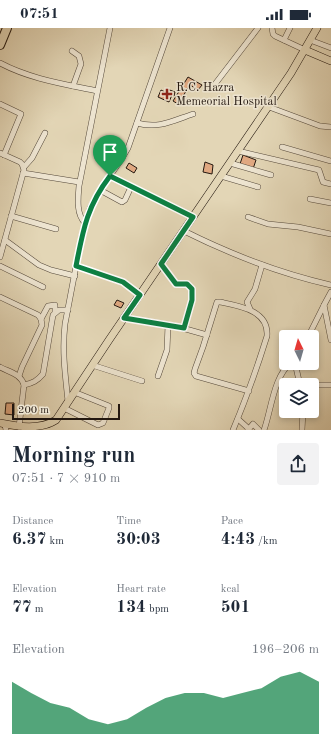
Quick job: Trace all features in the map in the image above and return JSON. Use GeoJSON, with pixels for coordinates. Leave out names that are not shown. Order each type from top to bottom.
{"type":"FeatureCollection","features":[{"type":"Feature","properties":{"kind":"highway"},"geometry":{"type":"LineString","coordinates":[[0,32],[2,28]]}},
{"type":"Feature","properties":{"kind":"highway"},"geometry":{"type":"LineString","coordinates":[[0,45],[7,28]]}},
{"type":"Feature","properties":{"kind":"main road"},"geometry":{"type":"LineString","coordinates":[[4,426],[40,429],[52,424],[269,107],[317,28]]}},
{"type":"Feature","properties":{"kind":"main road"},"geometry":{"type":"LineString","coordinates":[[305,50],[331,61]]}},
{"type":"Feature","properties":{"kind":"street"},"geometry":{"type":"LineString","coordinates":[[85,223],[82,220],[79,211],[79,182],[110,28]]}},
{"type":"Feature","properties":{"kind":"street"},"geometry":{"type":"LineString","coordinates":[[68,401],[63,357],[63,340],[85,223],[90,208],[100,190],[128,148],[170,28]]}},
{"type":"Feature","properties":{"kind":"street"},"geometry":{"type":"LineString","coordinates":[[212,88],[258,28]]}},
{"type":"Feature","properties":{"kind":"street"},"geometry":{"type":"LineString","coordinates":[[272,28],[273,34],[305,50]]}},
{"type":"Feature","properties":{"kind":"street"},"geometry":{"type":"LineString","coordinates":[[284,40],[290,28]]}},
{"type":"Feature","properties":{"kind":"street"},"geometry":{"type":"LineString","coordinates":[[310,40],[331,48]]}},
{"type":"Feature","properties":{"kind":"street"},"geometry":{"type":"LineString","coordinates":[[72,51],[79,56],[81,64],[73,86]]}},
{"type":"Feature","properties":{"kind":"street"},"geometry":{"type":"LineString","coordinates":[[0,63],[32,77],[97,91]]}},
{"type":"Feature","properties":{"kind":"street"},"geometry":{"type":"LineString","coordinates":[[0,104],[20,114],[21,116],[2,154],[20,162],[23,170]]}},
{"type":"Feature","properties":{"kind":"street"},"geometry":{"type":"LineString","coordinates":[[269,107],[320,126],[331,127]]}},
{"type":"Feature","properties":{"kind":"street"},"geometry":{"type":"LineString","coordinates":[[137,123],[147,126],[156,126],[193,114]]}},
{"type":"Feature","properties":{"kind":"street"},"geometry":{"type":"LineString","coordinates":[[0,257],[1,247],[5,240],[23,170],[34,155],[45,133]]}},
{"type":"Feature","properties":{"kind":"street"},"geometry":{"type":"LineString","coordinates":[[282,147],[331,160]]}},
{"type":"Feature","properties":{"kind":"street"},"geometry":{"type":"LineString","coordinates":[[238,151],[318,170],[323,182],[331,184]]}},
{"type":"Feature","properties":{"kind":"street"},"geometry":{"type":"LineString","coordinates":[[230,163],[271,175]]}},
{"type":"Feature","properties":{"kind":"street"},"geometry":{"type":"LineString","coordinates":[[23,170],[79,182]]}},
{"type":"Feature","properties":{"kind":"street"},"geometry":{"type":"LineString","coordinates":[[110,176],[193,217]]}},
{"type":"Feature","properties":{"kind":"street"},"geometry":{"type":"LineString","coordinates":[[221,176],[258,187]]}},
{"type":"Feature","properties":{"kind":"street"},"geometry":{"type":"LineString","coordinates":[[100,190],[122,202],[125,200],[131,187]]}},
{"type":"Feature","properties":{"kind":"street"},"geometry":{"type":"LineString","coordinates":[[310,199],[331,203]]}},
{"type":"Feature","properties":{"kind":"street"},"geometry":{"type":"LineString","coordinates":[[11,216],[56,229]]}},
{"type":"Feature","properties":{"kind":"street"},"geometry":{"type":"LineString","coordinates":[[248,217],[268,224],[298,226],[331,234]]}},
{"type":"Feature","properties":{"kind":"street"},"geometry":{"type":"LineString","coordinates":[[184,231],[262,266],[331,285]]}},
{"type":"Feature","properties":{"kind":"street"},"geometry":{"type":"LineString","coordinates":[[5,240],[39,265],[51,270],[75,276]]}},
{"type":"Feature","properties":{"kind":"street"},"geometry":{"type":"LineString","coordinates":[[161,264],[173,282],[179,285],[187,284],[192,289],[192,300],[184,328]]}},
{"type":"Feature","properties":{"kind":"street"},"geometry":{"type":"LineString","coordinates":[[0,266],[43,286]]}},
{"type":"Feature","properties":{"kind":"street"},"geometry":{"type":"LineString","coordinates":[[76,266],[123,282],[140,295]]}},
{"type":"Feature","properties":{"kind":"street"},"geometry":{"type":"LineString","coordinates":[[233,430],[249,392],[268,331],[260,317],[250,309],[246,302],[255,289],[262,266]]}},
{"type":"Feature","properties":{"kind":"street"},"geometry":{"type":"LineString","coordinates":[[312,330],[331,292]]}},
{"type":"Feature","properties":{"kind":"street"},"geometry":{"type":"LineString","coordinates":[[0,297],[38,315],[41,319],[42,325],[26,357],[19,376]]}},
{"type":"Feature","properties":{"kind":"street"},"geometry":{"type":"LineString","coordinates":[[249,392],[196,376],[194,369],[217,302],[250,309]]}},
{"type":"Feature","properties":{"kind":"street"},"geometry":{"type":"LineString","coordinates":[[24,385],[32,384],[43,374],[55,305],[48,306],[41,319]]}},
{"type":"Feature","properties":{"kind":"street"},"geometry":{"type":"LineString","coordinates":[[324,305],[331,340]]}},
{"type":"Feature","properties":{"kind":"street"},"geometry":{"type":"LineString","coordinates":[[55,312],[59,310],[68,310]]}},
{"type":"Feature","properties":{"kind":"street"},"geometry":{"type":"LineString","coordinates":[[124,318],[184,328],[206,335]]}},
{"type":"Feature","properties":{"kind":"street"},"geometry":{"type":"LineString","coordinates":[[158,376],[167,350],[168,325]]}},
{"type":"Feature","properties":{"kind":"street"},"geometry":{"type":"LineString","coordinates":[[92,365],[142,381]]}},
{"type":"Feature","properties":{"kind":"street"},"geometry":{"type":"LineString","coordinates":[[0,367],[19,376],[23,380],[24,385],[19,427]]}},
{"type":"Feature","properties":{"kind":"street"},"geometry":{"type":"LineString","coordinates":[[264,430],[277,386],[285,370]]}},
{"type":"Feature","properties":{"kind":"street"},"geometry":{"type":"LineString","coordinates":[[319,385],[331,385]]}},
{"type":"Feature","properties":{"kind":"street"},"geometry":{"type":"LineString","coordinates":[[64,408],[98,425],[103,424],[109,406],[74,392]]}},
{"type":"Feature","properties":{"kind":"street"},"geometry":{"type":"LineString","coordinates":[[302,430],[303,418]]}},
{"type":"Feature","properties":{"kind":"street"},"geometry":{"type":"LineString","coordinates":[[238,420],[248,429],[253,424],[259,430]]}},
{"type":"Feature","properties":{"kind":"building"},"geometry":{"type":"Polygon","coordinates":[[[188,77],[202,85],[198,90],[190,85],[178,104],[173,101],[188,77]]]}},
{"type":"Feature","properties":{"kind":"building"},"geometry":{"type":"Polygon","coordinates":[[[167,89],[175,92],[174,96],[172,95],[169,102],[158,97],[161,90],[165,92],[167,89]]]}},
{"type":"Feature","properties":{"kind":"building"},"geometry":{"type":"Polygon","coordinates":[[[243,155],[256,160],[253,169],[240,164],[243,155]]]}},
{"type":"Feature","properties":{"kind":"building"},"geometry":{"type":"Polygon","coordinates":[[[205,162],[213,165],[212,174],[203,172],[205,162]]]}},
{"type":"Feature","properties":{"kind":"building"},"geometry":{"type":"Polygon","coordinates":[[[129,163],[137,168],[134,173],[126,168],[129,163]]]}},
{"type":"Feature","properties":{"kind":"building"},"geometry":{"type":"Polygon","coordinates":[[[117,300],[124,303],[121,308],[114,305],[117,300]]]}},
{"type":"Feature","properties":{"kind":"building"},"geometry":{"type":"Polygon","coordinates":[[[6,403],[14,403],[14,415],[5,414],[6,403]]]}},
{"type":"Feature","properties":{"kind":"place","name":"R.C. Hazra Memeorial Hospital"},"geometry":{"type":"Point","coordinates":[167,94]}},
{"type":"Feature","properties":{"kind":"route"},"geometry":{"type":"LineString","coordinates":[[110,176],[193,217],[161,264],[173,282],[179,285],[187,284],[192,289],[192,300],[184,328],[124,318],[140,295],[123,282],[76,266],[82,235],[90,208],[110,176]]}}]}
